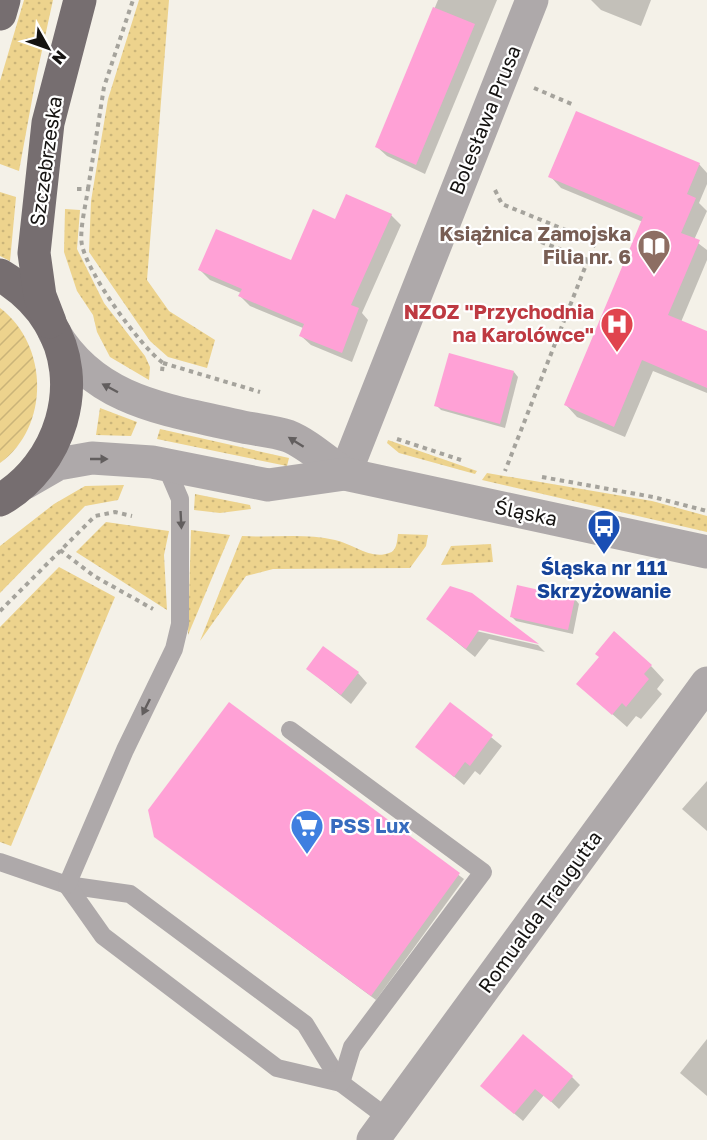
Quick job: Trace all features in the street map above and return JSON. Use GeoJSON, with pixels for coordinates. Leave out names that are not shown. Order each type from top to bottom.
{"type":"FeatureCollection","features":[{"type":"Feature","properties":{"kind":"main road","name":"Szczebrzeska"},"geometry":{"type":"LineString","coordinates":[[7,496],[43,462],[57,437],[64,411],[67,383],[63,356],[40,296],[34,253],[48,123],[80,0]]}},
{"type":"Feature","properties":{"kind":"main road"},"geometry":{"type":"LineString","coordinates":[[0,275],[18,287],[51,326]]}},
{"type":"Feature","properties":{"kind":"street","name":"Bolesława Prusa"},"geometry":{"type":"LineString","coordinates":[[345,474],[532,0]]}},
{"type":"Feature","properties":{"kind":"street","name":"Śląska"},"geometry":{"type":"LineString","coordinates":[[51,326],[74,361],[102,385],[166,410],[288,436],[345,474]]}},
{"type":"Feature","properties":{"kind":"street","name":"Śląska"},"geometry":{"type":"LineString","coordinates":[[7,496],[46,469],[70,460],[114,459],[165,464],[268,484],[345,474],[707,552]]}},
{"type":"Feature","properties":{"kind":"street","name":"Romualda Traugutta"},"geometry":{"type":"LineString","coordinates":[[381,1129],[707,683]]}},
{"type":"Feature","properties":{"kind":"lane"},"geometry":{"type":"LineString","coordinates":[[67,885],[125,750],[174,650],[180,624],[180,499],[165,464]]}},
{"type":"Feature","properties":{"kind":"lane"},"geometry":{"type":"LineString","coordinates":[[290,730],[483,872],[352,1047],[341,1083]]}},
{"type":"Feature","properties":{"kind":"lane"},"geometry":{"type":"LineString","coordinates":[[0,862],[67,885],[130,894],[305,1024],[341,1083],[381,1129]]}},
{"type":"Feature","properties":{"kind":"lane"},"geometry":{"type":"LineString","coordinates":[[67,885],[103,936],[277,1068],[341,1083]]}},
{"type":"Feature","properties":{"kind":"path"},"geometry":{"type":"LineString","coordinates":[[133,0],[104,87],[81,244],[104,290],[147,351],[163,363],[162,373]]}},
{"type":"Feature","properties":{"kind":"path"},"geometry":{"type":"LineString","coordinates":[[531,87],[574,105]]}},
{"type":"Feature","properties":{"kind":"path"},"geometry":{"type":"LineString","coordinates":[[492,184],[502,204],[595,242],[505,471]]}},
{"type":"Feature","properties":{"kind":"path"},"geometry":{"type":"LineString","coordinates":[[66,188],[88,189]]}},
{"type":"Feature","properties":{"kind":"path"},"geometry":{"type":"LineString","coordinates":[[541,242],[588,260]]}},
{"type":"Feature","properties":{"kind":"path"},"geometry":{"type":"LineString","coordinates":[[400,440],[472,464]]}},
{"type":"Feature","properties":{"kind":"path"},"geometry":{"type":"LineString","coordinates":[[493,469],[516,473]]}},
{"type":"Feature","properties":{"kind":"path"},"geometry":{"type":"LineString","coordinates":[[539,477],[652,497],[707,511]]}},
{"type":"Feature","properties":{"kind":"path"},"geometry":{"type":"LineString","coordinates":[[0,611],[95,516],[115,512],[132,516]]}},
{"type":"Feature","properties":{"kind":"path"},"geometry":{"type":"LineString","coordinates":[[60,550],[94,576],[128,595]]}},
{"type":"Feature","properties":{"kind":"shaded area"},"geometry":{"type":"Polygon","coordinates":[[[24,0],[53,0],[19,171],[0,164],[0,81],[24,0]]]}},
{"type":"Feature","properties":{"kind":"shaded area"},"geometry":{"type":"Polygon","coordinates":[[[139,0],[169,0],[147,280],[169,311],[215,340],[207,368],[168,357],[150,341],[89,252],[91,201],[108,99],[139,0]]]}},
{"type":"Feature","properties":{"kind":"shaded area"},"geometry":{"type":"Polygon","coordinates":[[[0,192],[16,197],[10,261],[0,256],[0,192]]]}},
{"type":"Feature","properties":{"kind":"shaded area"},"geometry":{"type":"Polygon","coordinates":[[[65,209],[80,210],[77,249],[104,303],[145,356],[150,367],[149,380],[110,357],[97,332],[93,315],[77,291],[64,252],[65,209]]]}},
{"type":"Feature","properties":{"kind":"shaded area"},"geometry":{"type":"Polygon","coordinates":[[[0,308],[16,324],[28,343],[35,364],[37,386],[35,408],[28,429],[16,448],[0,463],[0,308]]]}},
{"type":"Feature","properties":{"kind":"shaded area"},"geometry":{"type":"Polygon","coordinates":[[[100,408],[137,422],[131,436],[96,435],[100,408]]]}},
{"type":"Feature","properties":{"kind":"shaded area"},"geometry":{"type":"Polygon","coordinates":[[[160,429],[289,458],[287,466],[157,439],[160,429]]]}},
{"type":"Feature","properties":{"kind":"shaded area"},"geometry":{"type":"Polygon","coordinates":[[[388,440],[477,471],[475,474],[399,453],[387,443],[388,440]]]}},
{"type":"Feature","properties":{"kind":"shaded area"},"geometry":{"type":"Polygon","coordinates":[[[487,473],[652,501],[707,516],[707,532],[482,480],[487,473]]]}},
{"type":"Feature","properties":{"kind":"shaded area"},"geometry":{"type":"Polygon","coordinates":[[[124,485],[118,500],[85,506],[0,593],[0,546],[54,504],[85,486],[124,485]]]}},
{"type":"Feature","properties":{"kind":"shaded area"},"geometry":{"type":"Polygon","coordinates":[[[195,494],[250,505],[251,509],[220,513],[194,510],[195,494]]]}},
{"type":"Feature","properties":{"kind":"shaded area"},"geometry":{"type":"Polygon","coordinates":[[[106,522],[169,531],[164,555],[167,610],[76,552],[106,522]]]}},
{"type":"Feature","properties":{"kind":"shaded area"},"geometry":{"type":"Polygon","coordinates":[[[191,530],[230,535],[188,635],[191,530]]]}},
{"type":"Feature","properties":{"kind":"shaded area"},"geometry":{"type":"Polygon","coordinates":[[[398,534],[428,535],[426,546],[410,568],[273,569],[246,576],[200,641],[242,536],[324,538],[382,555],[394,550],[398,534]]]}},
{"type":"Feature","properties":{"kind":"shaded area"},"geometry":{"type":"Polygon","coordinates":[[[491,544],[493,562],[441,565],[451,546],[491,544]]]}},
{"type":"Feature","properties":{"kind":"shaded area"},"geometry":{"type":"Polygon","coordinates":[[[59,567],[115,597],[11,846],[0,842],[0,627],[59,567]]]}},
{"type":"Feature","properties":{"kind":"building"},"geometry":{"type":"Polygon","coordinates":[[[433,7],[475,24],[416,165],[375,147],[433,7]]]}},
{"type":"Feature","properties":{"kind":"building"},"geometry":{"type":"Polygon","coordinates":[[[576,111],[700,163],[687,194],[696,198],[681,233],[700,240],[668,315],[707,331],[707,388],[642,360],[614,427],[564,405],[643,217],[548,177],[576,111]]]}},
{"type":"Feature","properties":{"kind":"building"},"geometry":{"type":"Polygon","coordinates":[[[346,194],[392,214],[351,305],[359,308],[342,353],[299,336],[304,324],[238,296],[242,289],[198,270],[216,229],[291,260],[313,209],[335,219],[346,194]]]}},
{"type":"Feature","properties":{"kind":"building"},"geometry":{"type":"Polygon","coordinates":[[[449,353],[514,371],[500,424],[434,406],[449,353]]]}},
{"type":"Feature","properties":{"kind":"building"},"geometry":{"type":"Polygon","coordinates":[[[517,585],[575,598],[568,630],[510,617],[517,585]]]}},
{"type":"Feature","properties":{"kind":"building"},"geometry":{"type":"Polygon","coordinates":[[[450,586],[472,593],[539,644],[479,630],[466,649],[426,619],[450,586]]]}},
{"type":"Feature","properties":{"kind":"building"},"geometry":{"type":"Polygon","coordinates":[[[614,631],[652,665],[644,674],[649,679],[626,707],[622,703],[612,715],[576,684],[599,657],[595,654],[614,631]]]}},
{"type":"Feature","properties":{"kind":"building"},"geometry":{"type":"Polygon","coordinates":[[[323,646],[359,672],[341,695],[306,669],[323,646]]]}},
{"type":"Feature","properties":{"kind":"building","name":"PSS Lux"},"geometry":{"type":"Polygon","coordinates":[[[229,702],[460,873],[371,996],[154,837],[148,810],[229,702]]]}},
{"type":"Feature","properties":{"kind":"building"},"geometry":{"type":"Polygon","coordinates":[[[450,702],[493,735],[470,766],[465,762],[454,777],[415,747],[450,702]]]}},
{"type":"Feature","properties":{"kind":"building"},"geometry":{"type":"Polygon","coordinates":[[[523,1034],[573,1076],[551,1102],[535,1089],[514,1114],[480,1086],[523,1034]]]}},
{"type":"Feature","properties":{"kind":"place","name":"Książnica Zamojska Filia nr. 6"},"geometry":{"type":"Point","coordinates":[654,275]}},
{"type":"Feature","properties":{"kind":"place","name":"NZOZ \"Przychodnia na Karolówce\""},"geometry":{"type":"Point","coordinates":[617,353]}},
{"type":"Feature","properties":{"kind":"place","name":"Śląska nr 111 Skrzyżowanie"},"geometry":{"type":"Point","coordinates":[604,555]}},
{"type":"Feature","properties":{"kind":"place","name":"PSS Lux"},"geometry":{"type":"Point","coordinates":[307,855]}}]}
